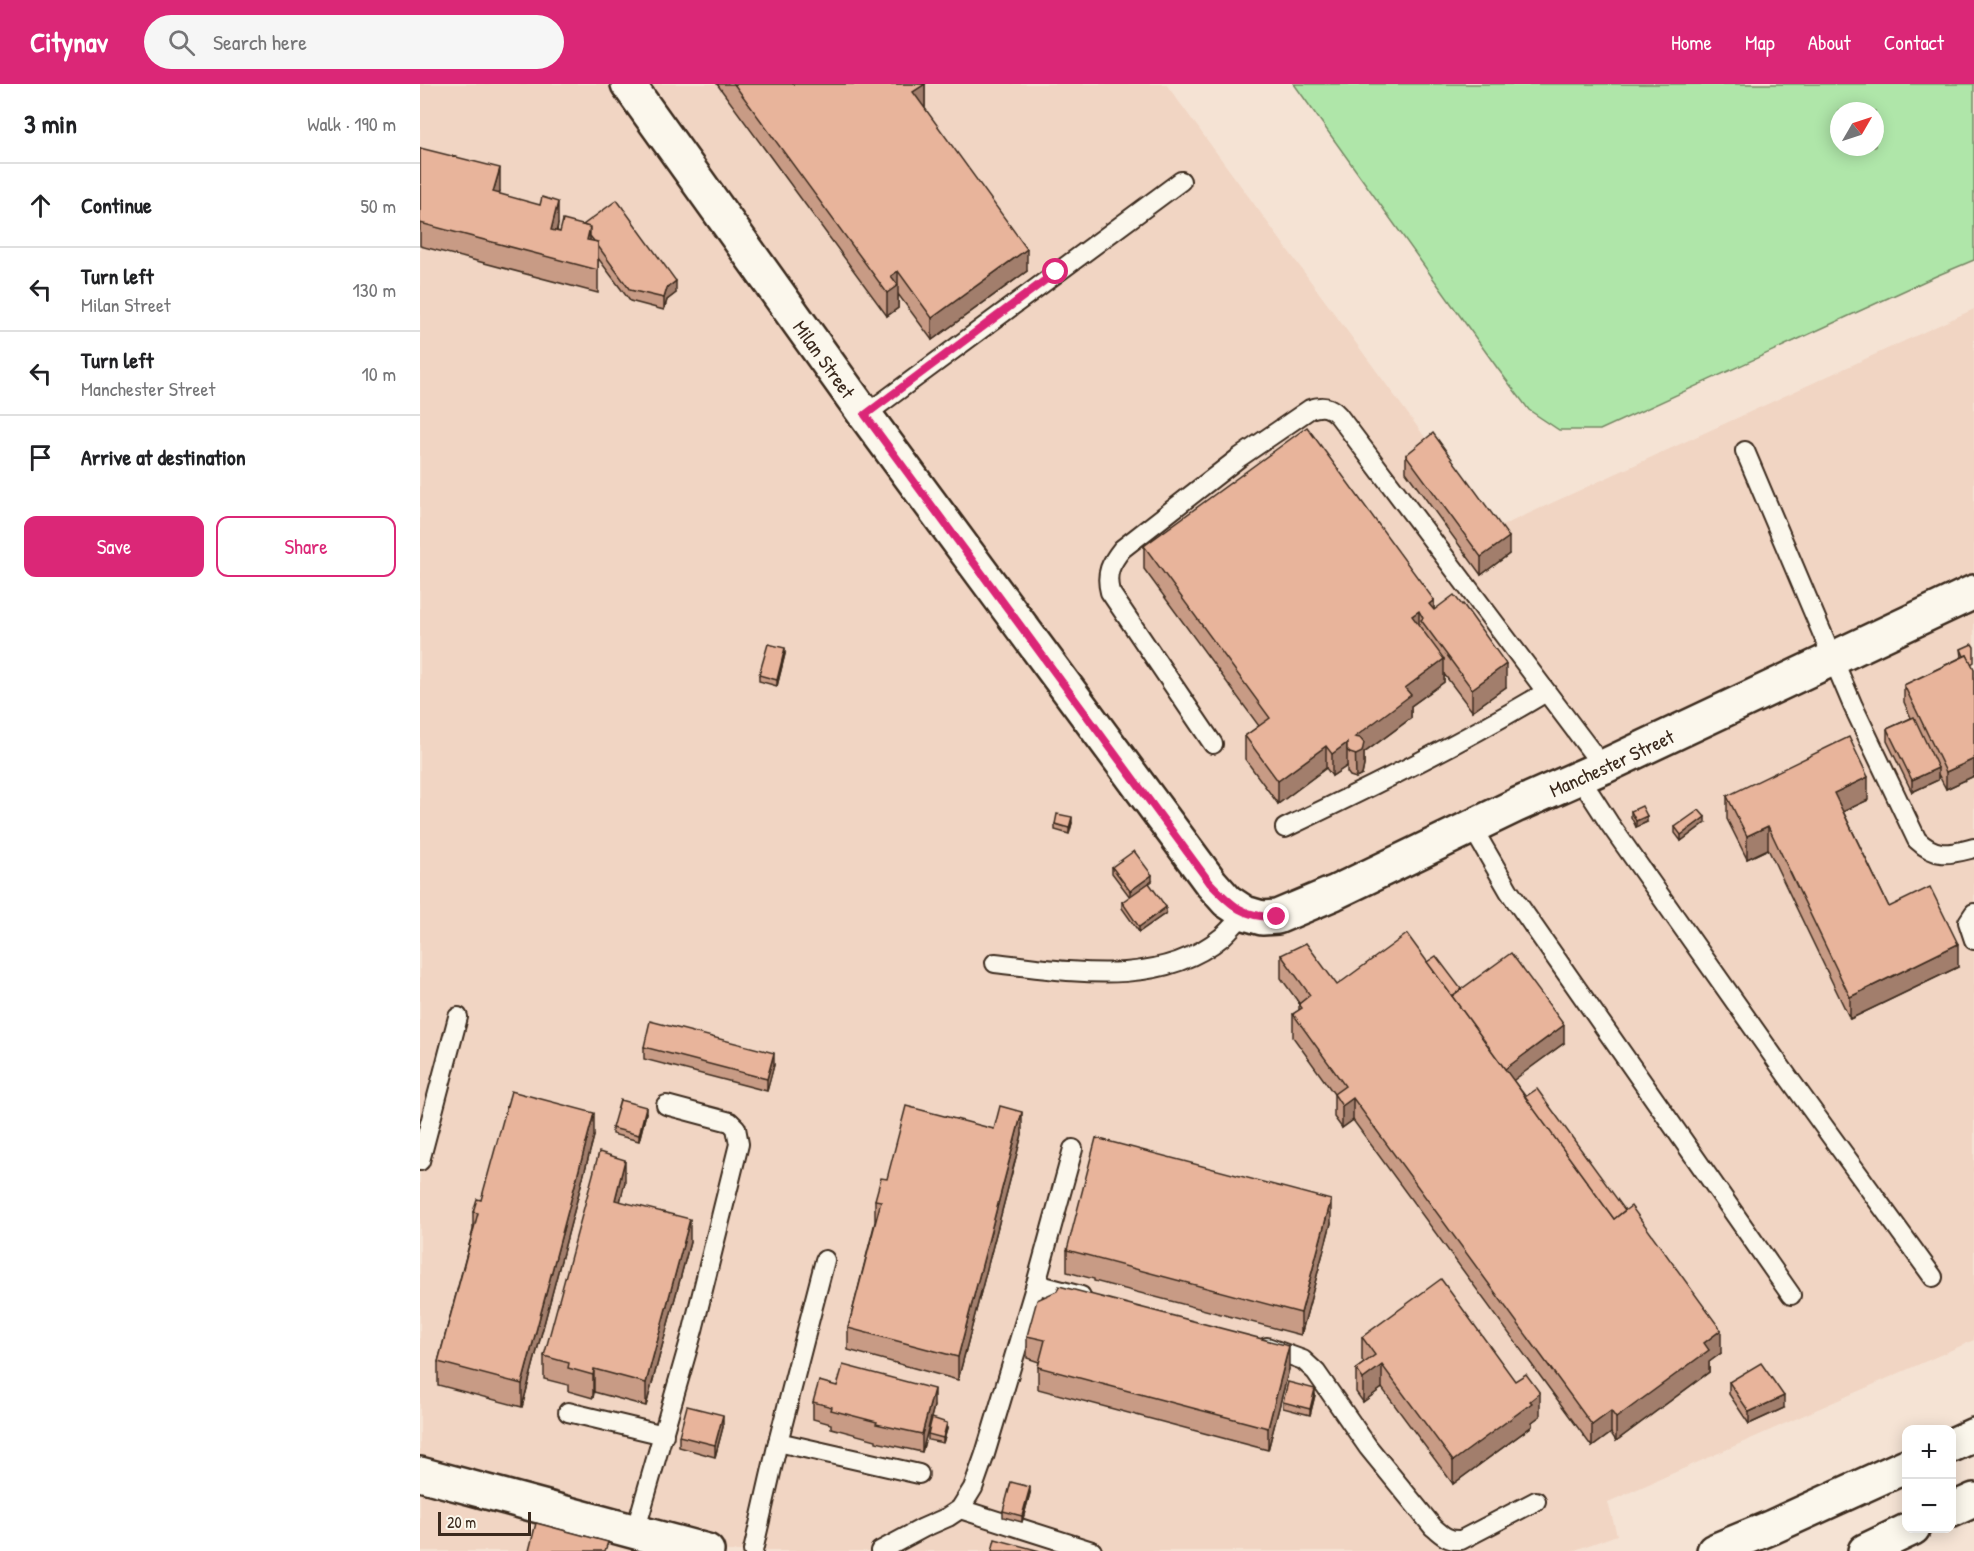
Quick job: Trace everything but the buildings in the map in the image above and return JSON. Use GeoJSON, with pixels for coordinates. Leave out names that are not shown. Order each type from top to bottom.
{"type":"FeatureCollection","features":[{"type":"Feature","properties":{"kind":"street","name":"Milan Street"},"geometry":{"type":"LineString","coordinates":[[628,84],[865,415],[1210,883],[1227,901],[1245,913]]}},
{"type":"Feature","properties":{"kind":"street","name":"Manchester Street"},"geometry":{"type":"LineString","coordinates":[[1245,913],[1262,918],[1277,917],[1334,893],[1974,592]]}},
{"type":"Feature","properties":{"kind":"street"},"geometry":{"type":"LineString","coordinates":[[1956,1443],[1974,1435]]}},
{"type":"Feature","properties":{"kind":"street"},"geometry":{"type":"LineString","coordinates":[[1714,1551],[1773,1527],[1902,1468]]}},
{"type":"Feature","properties":{"kind":"street"},"geometry":{"type":"LineString","coordinates":[[420,1474],[707,1551]]}},
{"type":"Feature","properties":{"kind":"street"},"geometry":{"type":"LineString","coordinates":[[1956,1508],[1974,1500]]}},
{"type":"Feature","properties":{"kind":"street"},"geometry":{"type":"LineString","coordinates":[[1865,1551],[1903,1533]]}},
{"type":"Feature","properties":{"kind":"lane"},"geometry":{"type":"LineString","coordinates":[[865,415],[1180,181]]}},
{"type":"Feature","properties":{"kind":"lane"},"geometry":{"type":"LineString","coordinates":[[1213,744],[1110,592],[1107,579],[1111,563],[1122,549],[1240,457],[1310,410],[1319,406],[1333,409],[1546,692],[1592,772],[1609,823],[1788,1077],[1933,1277]]}},
{"type":"Feature","properties":{"kind":"lane"},"geometry":{"type":"LineString","coordinates":[[1745,451],[1853,706],[1917,840],[1927,850],[1939,854],[1974,848]]}},
{"type":"Feature","properties":{"kind":"lane"},"geometry":{"type":"LineString","coordinates":[[1285,828],[1408,770],[1488,727],[1546,692]]}},
{"type":"Feature","properties":{"kind":"lane"},"geometry":{"type":"LineString","coordinates":[[1472,827],[1509,891],[1791,1295]]}},
{"type":"Feature","properties":{"kind":"lane"},"geometry":{"type":"LineString","coordinates":[[994,963],[1090,974],[1138,971],[1175,962],[1199,952],[1222,937],[1245,913]]}},
{"type":"Feature","properties":{"kind":"lane"},"geometry":{"type":"LineString","coordinates":[[1974,913],[1968,922],[1974,940]]}},
{"type":"Feature","properties":{"kind":"lane"},"geometry":{"type":"LineString","coordinates":[[420,1161],[458,1017]]}},
{"type":"Feature","properties":{"kind":"lane"},"geometry":{"type":"LineString","coordinates":[[635,1532],[693,1330],[739,1143],[736,1128],[730,1122],[666,1105]]}},
{"type":"Feature","properties":{"kind":"lane"},"geometry":{"type":"LineString","coordinates":[[880,1551],[960,1509],[973,1488],[1036,1284],[1073,1149]]}},
{"type":"Feature","properties":{"kind":"lane"},"geometry":{"type":"LineString","coordinates":[[753,1551],[777,1442],[825,1260]]}},
{"type":"Feature","properties":{"kind":"lane"},"geometry":{"type":"LineString","coordinates":[[1036,1284],[1093,1299]]}},
{"type":"Feature","properties":{"kind":"lane"},"geometry":{"type":"LineString","coordinates":[[1250,1342],[1303,1360],[1317,1372],[1368,1447],[1442,1536],[1451,1540],[1461,1540],[1536,1501]]}},
{"type":"Feature","properties":{"kind":"lane"},"geometry":{"type":"LineString","coordinates":[[568,1412],[664,1435]]}},
{"type":"Feature","properties":{"kind":"lane"},"geometry":{"type":"LineString","coordinates":[[777,1442],[919,1474]]}},
{"type":"Feature","properties":{"kind":"lane"},"geometry":{"type":"LineString","coordinates":[[960,1509],[1092,1551]]}},
{"type":"Feature","properties":{"kind":"shaded area"},"geometry":{"type":"Polygon","coordinates":[[[420,84],[1166,84],[1493,530],[1974,309],[1974,1340],[1608,1502],[1617,1535],[1572,1551],[420,1551],[420,84]]]}},
{"type":"Feature","properties":{"kind":"green space"},"geometry":{"type":"Polygon","coordinates":[[[1294,84],[1974,84],[1974,260],[1600,430],[1559,430],[1529,410],[1294,84]]]}},
{"type":"Feature","properties":{"kind":"route"},"geometry":{"type":"LineString","coordinates":[[1056,272],[865,415],[1210,883],[1227,901],[1245,913],[1262,918],[1277,917]]}}]}
